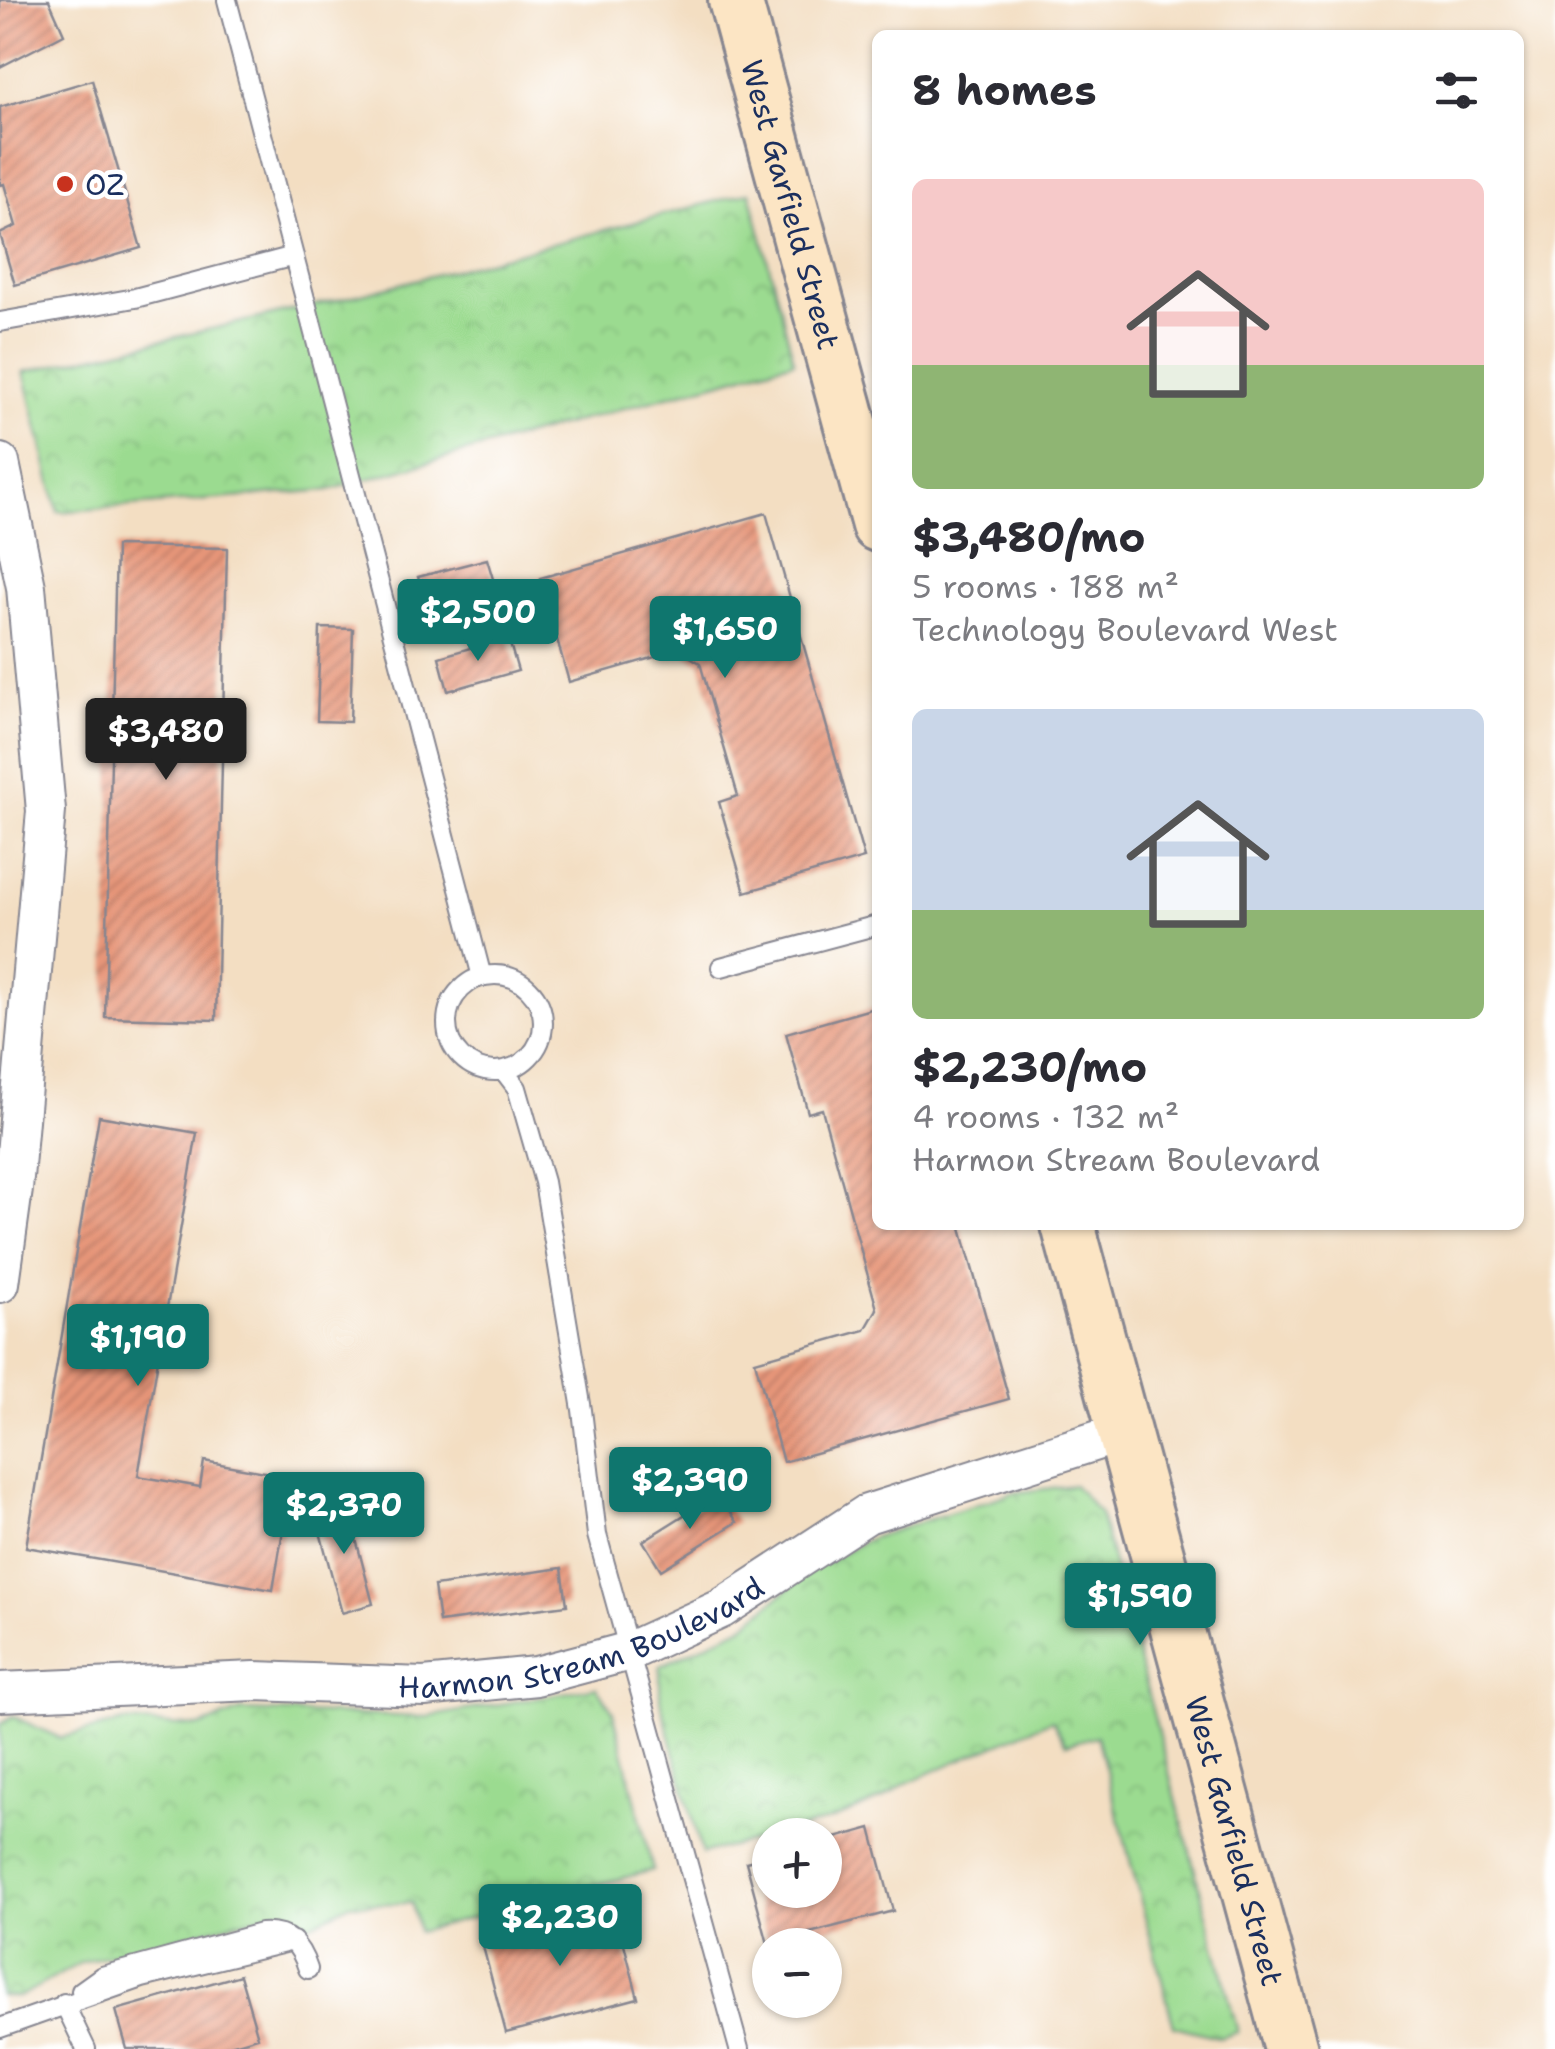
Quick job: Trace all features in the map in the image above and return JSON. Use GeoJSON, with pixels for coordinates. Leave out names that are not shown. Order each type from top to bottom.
{"type":"FeatureCollection","features":[{"type":"Feature","properties":{"kind":"street","name":"West Garfield Street"},"geometry":{"type":"LineString","coordinates":[[735,0],[872,503]]}},
{"type":"Feature","properties":{"kind":"street"},"geometry":{"type":"LineString","coordinates":[[0,463],[26,587],[46,811],[13,1189],[0,1283]]}},
{"type":"Feature","properties":{"kind":"street","name":"West Garfield Street"},"geometry":{"type":"LineString","coordinates":[[1069,1230],[1291,2049]]}},
{"type":"Feature","properties":{"kind":"street","name":"Harmon Stream Boulevard"},"geometry":{"type":"LineString","coordinates":[[0,1692],[256,1681],[424,1687],[536,1676],[630,1651],[721,1609],[866,1514],[1124,1432]]}},
{"type":"Feature","properties":{"kind":"lane"},"geometry":{"type":"LineString","coordinates":[[227,0],[482,977]]}},
{"type":"Feature","properties":{"kind":"lane"},"geometry":{"type":"LineString","coordinates":[[0,322],[135,298],[294,256]]}},
{"type":"Feature","properties":{"kind":"lane"},"geometry":{"type":"LineString","coordinates":[[721,966],[872,927]]}},
{"type":"Feature","properties":{"kind":"lane"},"geometry":{"type":"LineString","coordinates":[[482,977],[514,980],[527,988],[542,1014],[538,1044],[518,1066],[504,1070],[474,1067],[461,1058],[446,1028],[455,996],[482,977]]}},
{"type":"Feature","properties":{"kind":"lane"},"geometry":{"type":"LineString","coordinates":[[504,1070],[517,1088],[544,1182],[582,1410],[597,1535],[739,2049]]}},
{"type":"Feature","properties":{"kind":"lane"},"geometry":{"type":"LineString","coordinates":[[0,2028],[142,1978],[293,1940],[308,1969]]}},
{"type":"Feature","properties":{"kind":"lane"},"geometry":{"type":"LineString","coordinates":[[64,2003],[86,2049]]}},
{"type":"Feature","properties":{"kind":"green space"},"geometry":{"type":"Polygon","coordinates":[[[750,192],[794,361],[329,490],[58,512],[24,372],[346,298],[750,192]]]}},
{"type":"Feature","properties":{"kind":"green space"},"geometry":{"type":"Polygon","coordinates":[[[1074,1485],[1100,1514],[1238,2032],[1221,2038],[1174,2026],[1097,1736],[1066,1744],[1052,1720],[834,1818],[752,1818],[752,1841],[702,1854],[660,1700],[660,1666],[743,1626],[815,1567],[871,1538],[1012,1493],[1074,1485]]]}},
{"type":"Feature","properties":{"kind":"green space"},"geometry":{"type":"Polygon","coordinates":[[[596,1687],[613,1711],[653,1870],[418,1932],[412,1903],[350,1904],[306,1927],[274,1913],[82,1962],[19,1997],[0,1996],[0,1724],[12,1716],[60,1738],[124,1722],[199,1727],[241,1711],[427,1717],[596,1687]]]}},
{"type":"Feature","properties":{"kind":"building"},"geometry":{"type":"Polygon","coordinates":[[[0,0],[49,0],[64,34],[0,67],[0,0]]]}},
{"type":"Feature","properties":{"kind":"building"},"geometry":{"type":"Polygon","coordinates":[[[92,80],[141,248],[15,285],[0,234],[16,226],[4,184],[0,185],[0,107],[92,80]]]}},
{"type":"Feature","properties":{"kind":"building"},"geometry":{"type":"Polygon","coordinates":[[[766,513],[864,858],[745,892],[719,802],[738,796],[700,663],[679,650],[569,682],[540,578],[766,513]]]}},
{"type":"Feature","properties":{"kind":"building"},"geometry":{"type":"Polygon","coordinates":[[[116,546],[227,548],[216,1020],[105,1017],[116,546]]]}},
{"type":"Feature","properties":{"kind":"building"},"geometry":{"type":"Polygon","coordinates":[[[487,559],[496,589],[426,608],[418,577],[487,559]]]}},
{"type":"Feature","properties":{"kind":"building"},"geometry":{"type":"Polygon","coordinates":[[[320,628],[353,629],[350,722],[317,721],[320,628]]]}},
{"type":"Feature","properties":{"kind":"building"},"geometry":{"type":"Polygon","coordinates":[[[508,637],[518,671],[448,691],[439,657],[508,637]]]}},
{"type":"Feature","properties":{"kind":"building"},"geometry":{"type":"Polygon","coordinates":[[[872,1009],[872,1230],[961,1230],[1009,1399],[783,1462],[755,1361],[865,1330],[877,1309],[822,1109],[808,1113],[786,1033],[872,1009]]]}},
{"type":"Feature","properties":{"kind":"building"},"geometry":{"type":"Polygon","coordinates":[[[99,1116],[197,1133],[138,1476],[200,1487],[204,1461],[292,1477],[273,1590],[26,1547],[99,1116]]]}},
{"type":"Feature","properties":{"kind":"building"},"geometry":{"type":"Polygon","coordinates":[[[719,1493],[737,1522],[661,1570],[643,1541],[719,1493]]]}},
{"type":"Feature","properties":{"kind":"building"},"geometry":{"type":"Polygon","coordinates":[[[346,1501],[373,1604],[342,1613],[314,1510],[346,1501]]]}},
{"type":"Feature","properties":{"kind":"building"},"geometry":{"type":"Polygon","coordinates":[[[562,1568],[567,1605],[439,1622],[434,1586],[562,1568]]]}},
{"type":"Feature","properties":{"kind":"building"},"geometry":{"type":"Polygon","coordinates":[[[871,1828],[893,1911],[829,1928],[764,1928],[758,1908],[842,1908],[842,1836],[871,1828]]]}},
{"type":"Feature","properties":{"kind":"building"},"geometry":{"type":"Polygon","coordinates":[[[752,1860],[752,1884],[746,1862],[752,1860]]]}},
{"type":"Feature","properties":{"kind":"building"},"geometry":{"type":"Polygon","coordinates":[[[614,1905],[638,1998],[506,2033],[481,1939],[614,1905]]]}},
{"type":"Feature","properties":{"kind":"building"},"geometry":{"type":"Polygon","coordinates":[[[240,1975],[258,2037],[216,2049],[127,2049],[116,2010],[240,1975]]]}},
{"type":"Feature","properties":{"kind":"place","name":"OZ"},"geometry":{"type":"Point","coordinates":[65,184]}}]}
